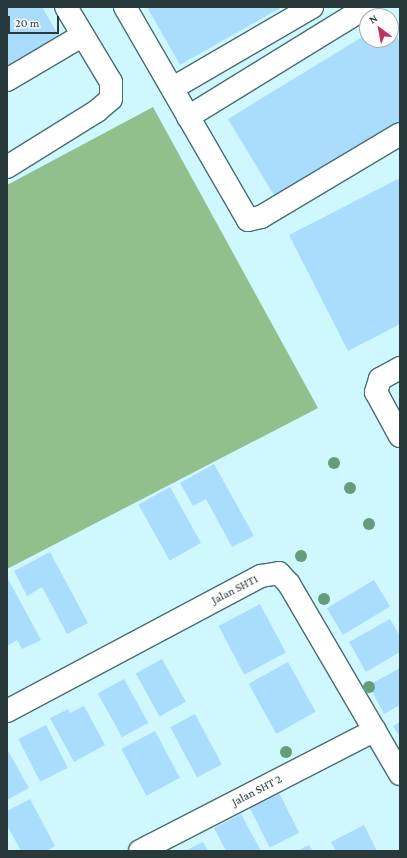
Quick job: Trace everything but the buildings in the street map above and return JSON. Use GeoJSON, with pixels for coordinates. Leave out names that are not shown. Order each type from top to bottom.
{"type":"FeatureCollection","features":[{"type":"Feature","properties":{"kind":"street"},"geometry":{"type":"LineString","coordinates":[[7,167],[97,111],[111,99],[111,82],[66,7]]}},
{"type":"Feature","properties":{"kind":"street"},"geometry":{"type":"LineString","coordinates":[[125,7],[248,220],[261,217],[400,134]]}},
{"type":"Feature","properties":{"kind":"street"},"geometry":{"type":"LineString","coordinates":[[173,88],[312,7]]}},
{"type":"Feature","properties":{"kind":"street"},"geometry":{"type":"LineString","coordinates":[[188,117],[368,7]]}},
{"type":"Feature","properties":{"kind":"street"},"geometry":{"type":"LineString","coordinates":[[7,80],[83,35]]}},
{"type":"Feature","properties":{"kind":"street"},"geometry":{"type":"LineString","coordinates":[[400,368],[380,380],[376,392],[400,436]]}},
{"type":"Feature","properties":{"kind":"street","name":"Jalan SHT1"},"geometry":{"type":"LineString","coordinates":[[7,711],[261,576],[278,573],[289,584],[400,774]]}},
{"type":"Feature","properties":{"kind":"street","name":"Jalan SHT 2"},"geometry":{"type":"LineString","coordinates":[[140,851],[375,730]]}},
{"type":"Feature","properties":{"kind":"green space"},"geometry":{"type":"Polygon","coordinates":[[[153,107],[318,408],[7,569],[7,185],[153,107]]]}}]}
